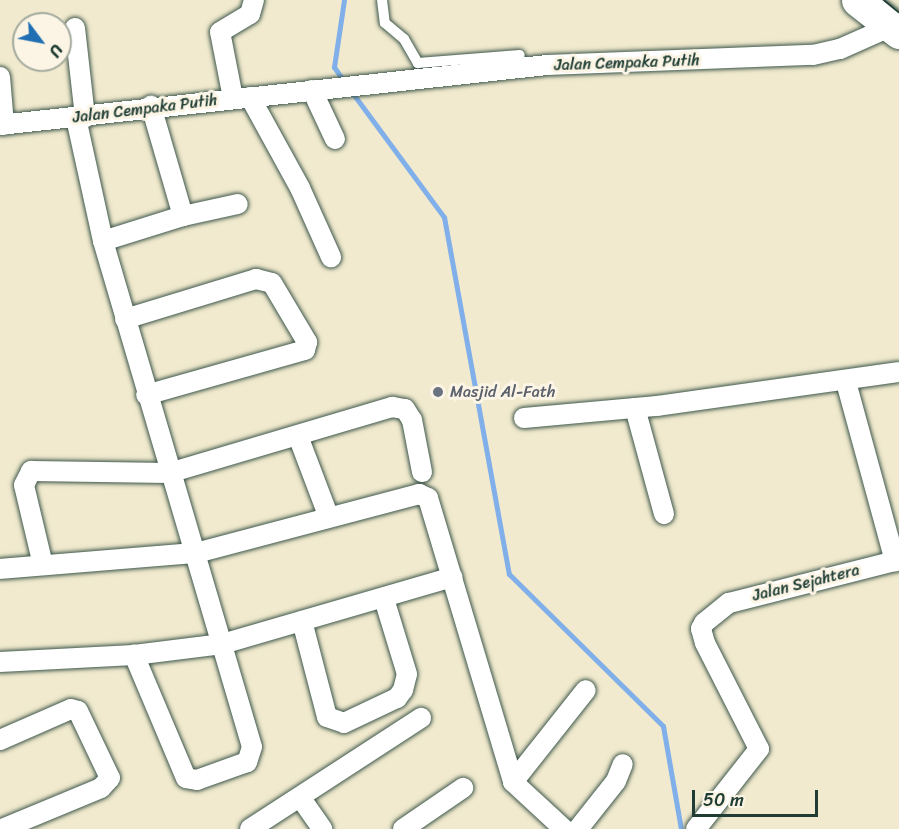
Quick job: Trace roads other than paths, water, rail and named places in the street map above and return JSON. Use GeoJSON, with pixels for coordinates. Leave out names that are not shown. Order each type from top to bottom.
{"type":"FeatureCollection","features":[{"type":"Feature","properties":{"kind":"highway"},"geometry":{"type":"LineString","coordinates":[[858,0],[895,29]]}},
{"type":"Feature","properties":{"kind":"street"},"geometry":{"type":"LineString","coordinates":[[254,0],[250,15],[220,32],[242,98],[300,188],[331,256]]}},
{"type":"Feature","properties":{"kind":"street"},"geometry":{"type":"LineString","coordinates":[[75,28],[81,117],[103,241],[169,473],[196,553],[222,644],[252,753],[247,762],[191,781],[134,655]]}},
{"type":"Feature","properties":{"kind":"street","name":"Jalan Cempaka Putih"},"geometry":{"type":"LineString","coordinates":[[2,125],[81,117],[151,106],[547,65],[813,55],[840,49],[895,29]]}},
{"type":"Feature","properties":{"kind":"street"},"geometry":{"type":"LineString","coordinates":[[0,77],[2,125]]}},
{"type":"Feature","properties":{"kind":"street"},"geometry":{"type":"LineString","coordinates":[[319,89],[335,139]]}},
{"type":"Feature","properties":{"kind":"street"},"geometry":{"type":"LineString","coordinates":[[151,106],[183,216]]}},
{"type":"Feature","properties":{"kind":"street"},"geometry":{"type":"LineString","coordinates":[[103,241],[183,216],[238,204]]}},
{"type":"Feature","properties":{"kind":"street"},"geometry":{"type":"LineString","coordinates":[[125,320],[256,279],[272,283],[307,342],[305,350],[146,395]]}},
{"type":"Feature","properties":{"kind":"street"},"geometry":{"type":"LineString","coordinates":[[524,418],[635,408],[846,382],[899,372]]}},
{"type":"Feature","properties":{"kind":"street"},"geometry":{"type":"LineString","coordinates":[[846,382],[897,560]]}},
{"type":"Feature","properties":{"kind":"street"},"geometry":{"type":"LineString","coordinates":[[43,565],[24,485],[31,471],[169,473],[386,408],[405,409],[412,420],[422,472]]}},
{"type":"Feature","properties":{"kind":"street"},"geometry":{"type":"LineString","coordinates":[[635,408],[664,514]]}},
{"type":"Feature","properties":{"kind":"street"},"geometry":{"type":"LineString","coordinates":[[298,436],[328,515]]}},
{"type":"Feature","properties":{"kind":"street"},"geometry":{"type":"LineString","coordinates":[[0,569],[196,553],[328,515],[424,495],[452,577],[513,782],[564,829]]}},
{"type":"Feature","properties":{"kind":"street","name":"Jalan Sejahtera"},"geometry":{"type":"LineString","coordinates":[[696,829],[759,749],[705,643],[701,629],[716,612],[729,603],[897,560]]}},
{"type":"Feature","properties":{"kind":"street"},"geometry":{"type":"LineString","coordinates":[[0,662],[134,655],[222,644],[384,599],[452,577]]}},
{"type":"Feature","properties":{"kind":"street"},"geometry":{"type":"LineString","coordinates":[[302,621],[327,717],[344,723],[398,698],[404,690],[407,674],[384,599]]}},
{"type":"Feature","properties":{"kind":"street"},"geometry":{"type":"LineString","coordinates":[[513,782],[586,690]]}},
{"type":"Feature","properties":{"kind":"street"},"geometry":{"type":"LineString","coordinates":[[0,740],[71,708],[78,711],[110,778],[102,788],[2,829]]}},
{"type":"Feature","properties":{"kind":"street"},"geometry":{"type":"LineString","coordinates":[[249,829],[421,718]]}},
{"type":"Feature","properties":{"kind":"street"},"geometry":{"type":"LineString","coordinates":[[578,829],[616,781],[623,764]]}},
{"type":"Feature","properties":{"kind":"street"},"geometry":{"type":"LineString","coordinates":[[403,829],[463,788]]}},
{"type":"Feature","properties":{"kind":"street"},"geometry":{"type":"LineString","coordinates":[[300,797],[322,829]]}},
{"type":"Feature","properties":{"kind":"lane"},"geometry":{"type":"LineString","coordinates":[[382,0],[385,22],[404,39],[418,63],[520,55]]}},
{"type":"Feature","properties":{"kind":"waterway"},"geometry":{"type":"LineString","coordinates":[[344,0],[334,67],[346,84]]}},
{"type":"Feature","properties":{"kind":"waterway"},"geometry":{"type":"LineString","coordinates":[[351,91],[444,217],[509,574],[663,726],[681,829]]}},
{"type":"Feature","properties":{"kind":"tram line"},"geometry":{"type":"LineString","coordinates":[[884,0],[899,12]]}},
{"type":"Feature","properties":{"kind":"place","name":"Masjid Al-Fath"},"geometry":{"type":"Point","coordinates":[438,392]}}]}
